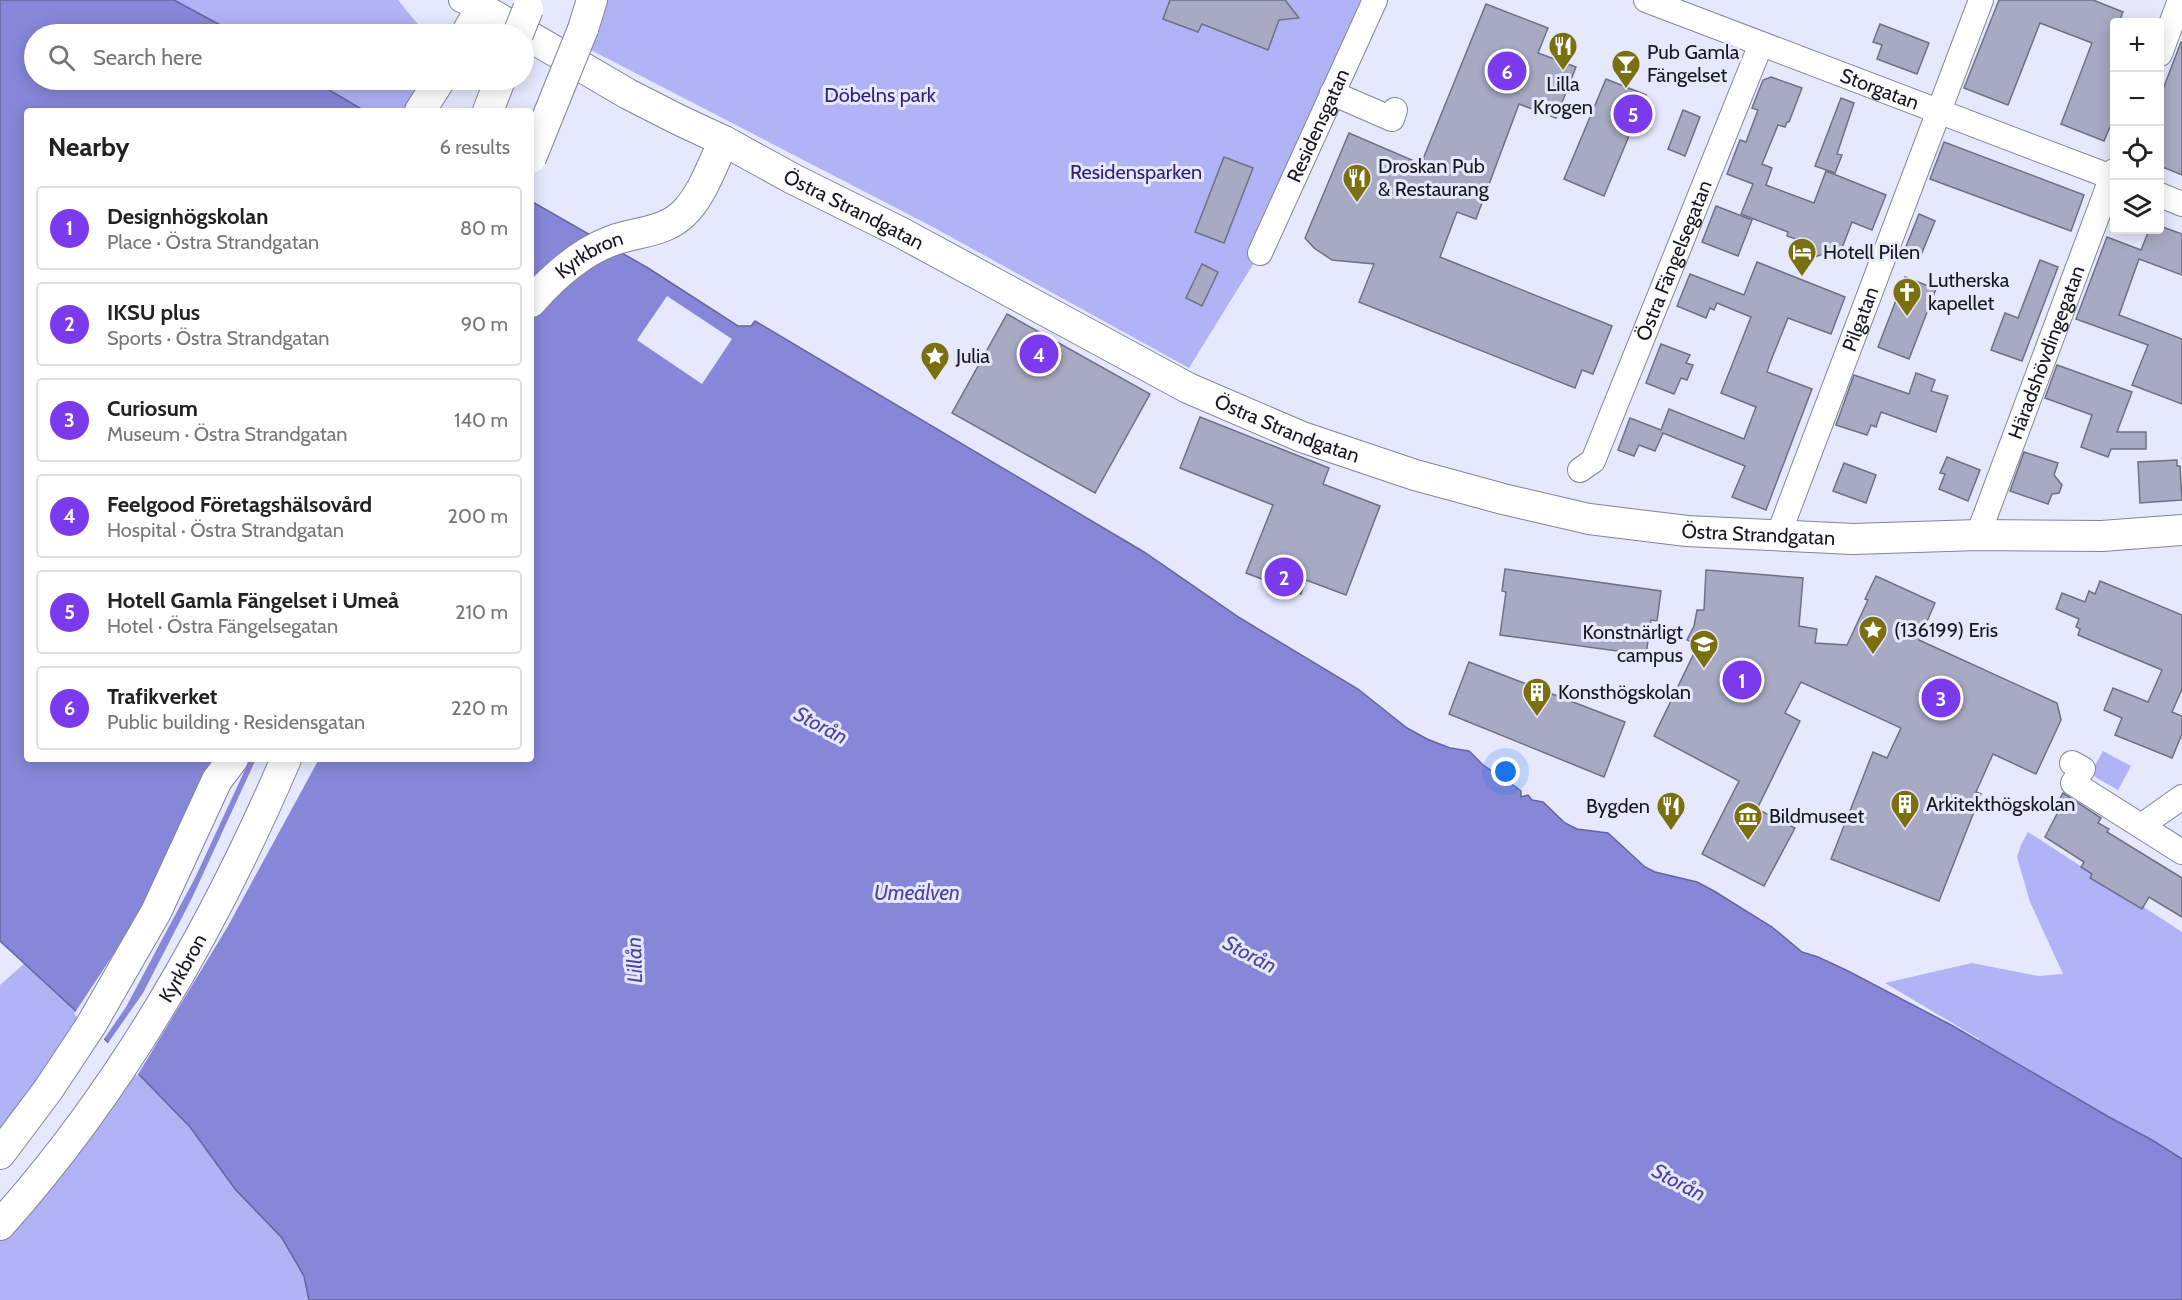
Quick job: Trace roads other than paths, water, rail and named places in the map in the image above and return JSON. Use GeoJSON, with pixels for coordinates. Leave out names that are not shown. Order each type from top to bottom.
{"type":"FeatureCollection","features":[{"type":"Feature","properties":{"kind":"street"},"geometry":{"type":"LineString","coordinates":[[534,151],[584,29],[592,0]]}},
{"type":"Feature","properties":{"kind":"street","name":"Residensgatan"},"geometry":{"type":"LineString","coordinates":[[1260,253],[1375,0]]}},
{"type":"Feature","properties":{"kind":"street","name":"Storgatan"},"geometry":{"type":"LineString","coordinates":[[1646,0],[1939,112],[2110,174]]}},
{"type":"Feature","properties":{"kind":"street","name":"Pilgatan"},"geometry":{"type":"LineString","coordinates":[[1778,536],[1981,0]]}},
{"type":"Feature","properties":{"kind":"street"},"geometry":{"type":"LineString","coordinates":[[2164,43],[2180,0]]}},
{"type":"Feature","properties":{"kind":"street"},"geometry":{"type":"LineString","coordinates":[[468,24],[471,4]]}},
{"type":"Feature","properties":{"kind":"street","name":"Östra Strandgatan"},"geometry":{"type":"LineString","coordinates":[[471,4],[506,24]]}},
{"type":"Feature","properties":{"kind":"street","name":"Östra Strandgatan"},"geometry":{"type":"LineString","coordinates":[[534,40],[628,93],[900,232],[1188,388],[1302,437],[1415,475],[1589,519],[1687,531],[1853,539],[1978,535],[2102,536],[2182,530]]}},
{"type":"Feature","properties":{"kind":"street","name":"Östra Fängelsegatan"},"geometry":{"type":"LineString","coordinates":[[1580,471],[1593,461],[1761,44]]}},
{"type":"Feature","properties":{"kind":"street"},"geometry":{"type":"LineString","coordinates":[[422,108],[434,90]]}},
{"type":"Feature","properties":{"kind":"street"},"geometry":{"type":"LineString","coordinates":[[489,108],[496,90]]}},
{"type":"Feature","properties":{"kind":"street"},"geometry":{"type":"LineString","coordinates":[[1332,93],[1392,119],[1395,110]]}},
{"type":"Feature","properties":{"kind":"street","name":"Kyrkbron"},"geometry":{"type":"LineString","coordinates":[[534,299],[556,275],[590,252],[612,241],[671,224],[687,210],[700,191],[724,141]]}},
{"type":"Feature","properties":{"kind":"street","name":"Häradshövdingegatan"},"geometry":{"type":"LineString","coordinates":[[1978,535],[2112,180]]}},
{"type":"Feature","properties":{"kind":"street"},"geometry":{"type":"LineString","coordinates":[[2164,197],[2182,204]]}},
{"type":"Feature","properties":{"kind":"street","name":"Kyrkbron"},"geometry":{"type":"LineString","coordinates":[[0,1225],[42,1178],[85,1122],[177,978],[216,910],[285,762]]}},
{"type":"Feature","properties":{"kind":"street"},"geometry":{"type":"LineString","coordinates":[[2073,763],[2083,769],[2073,783],[2182,852]]}},
{"type":"Feature","properties":{"kind":"street"},"geometry":{"type":"LineString","coordinates":[[3,1150],[48,1090],[90,1025],[156,912],[223,766]]}},
{"type":"Feature","properties":{"kind":"street"},"geometry":{"type":"LineString","coordinates":[[2141,826],[2182,798]]}},
{"type":"Feature","properties":{"kind":"water","name":"Umeälven"},"geometry":{"type":"Polygon","coordinates":[[[0,0],[174,0],[218,24],[24,24],[24,90],[329,90],[360,108],[24,108],[24,762],[534,762],[534,203],[648,268],[738,326],[751,326],[755,321],[1144,552],[1240,618],[1358,689],[1407,728],[1450,748],[1469,751],[1483,765],[1521,791],[1521,797],[1528,795],[1532,800],[1543,802],[1565,823],[1577,829],[1608,833],[1645,867],[1655,872],[1697,882],[1714,891],[1772,927],[1802,952],[1848,971],[1953,1026],[2182,1159],[2182,1300],[309,1300],[304,1276],[282,1238],[235,1189],[190,1127],[91,1025],[0,941],[0,0]]]}},
{"type":"Feature","properties":{"kind":"place","name":"Trafikverket"},"geometry":{"type":"Point","coordinates":[1507,71]}},
{"type":"Feature","properties":{"kind":"place","name":"Lilla Krogen"},"geometry":{"type":"Point","coordinates":[1563,72]}},
{"type":"Feature","properties":{"kind":"place","name":"Pub Gamla Fängelset"},"geometry":{"type":"Point","coordinates":[1626,90]}},
{"type":"Feature","properties":{"kind":"place","name":"Hotell Gamla Fängelset i Umeå"},"geometry":{"type":"Point","coordinates":[1633,114]}},
{"type":"Feature","properties":{"kind":"place","name":"Droskan Pub & Restaurang"},"geometry":{"type":"Point","coordinates":[1357,204]}},
{"type":"Feature","properties":{"kind":"place","name":"Hotell Pilen"},"geometry":{"type":"Point","coordinates":[1802,278]}},
{"type":"Feature","properties":{"kind":"place","name":"Lutherska kapellet"},"geometry":{"type":"Point","coordinates":[1907,318]}},
{"type":"Feature","properties":{"kind":"place","name":"Feelgood Företagshälsovård"},"geometry":{"type":"Point","coordinates":[1039,354]}},
{"type":"Feature","properties":{"kind":"place","name":"Julia"},"geometry":{"type":"Point","coordinates":[935,382]}},
{"type":"Feature","properties":{"kind":"place","name":"IKSU plus"},"geometry":{"type":"Point","coordinates":[1284,577]}},
{"type":"Feature","properties":{"kind":"place","name":"(136199) Eris"},"geometry":{"type":"Point","coordinates":[1873,656]}},
{"type":"Feature","properties":{"kind":"place","name":"Konstnärligt campus"},"geometry":{"type":"Point","coordinates":[1704,670]}},
{"type":"Feature","properties":{"kind":"place","name":"Designhögskolan"},"geometry":{"type":"Point","coordinates":[1742,680]}},
{"type":"Feature","properties":{"kind":"place","name":"Curiosum"},"geometry":{"type":"Point","coordinates":[1941,698]}},
{"type":"Feature","properties":{"kind":"place","name":"Konsthögskolan"},"geometry":{"type":"Point","coordinates":[1537,718]}},
{"type":"Feature","properties":{"kind":"place","name":"Arkitekthögskolan"},"geometry":{"type":"Point","coordinates":[1905,830]}},
{"type":"Feature","properties":{"kind":"place","name":"Bygden"},"geometry":{"type":"Point","coordinates":[1671,832]}},
{"type":"Feature","properties":{"kind":"place","name":"Bildmuseet"},"geometry":{"type":"Point","coordinates":[1748,842]}},
{"type":"Feature","properties":{"kind":"park label","name":"Döbelns park"},"geometry":{"type":"Point","coordinates":[880,95]}},
{"type":"Feature","properties":{"kind":"park label","name":"Residensparken"},"geometry":{"type":"Point","coordinates":[1136,172]}},
{"type":"Feature","properties":{"kind":"water label","name":"Storån"},"geometry":{"type":"Point","coordinates":[821,725]}},
{"type":"Feature","properties":{"kind":"water label","name":"Storån"},"geometry":{"type":"Point","coordinates":[1250,954]}},
{"type":"Feature","properties":{"kind":"water label","name":"Lillån"},"geometry":{"type":"Point","coordinates":[634,960]}},
{"type":"Feature","properties":{"kind":"water label","name":"Storån"},"geometry":{"type":"Point","coordinates":[1679,1182]}}]}
